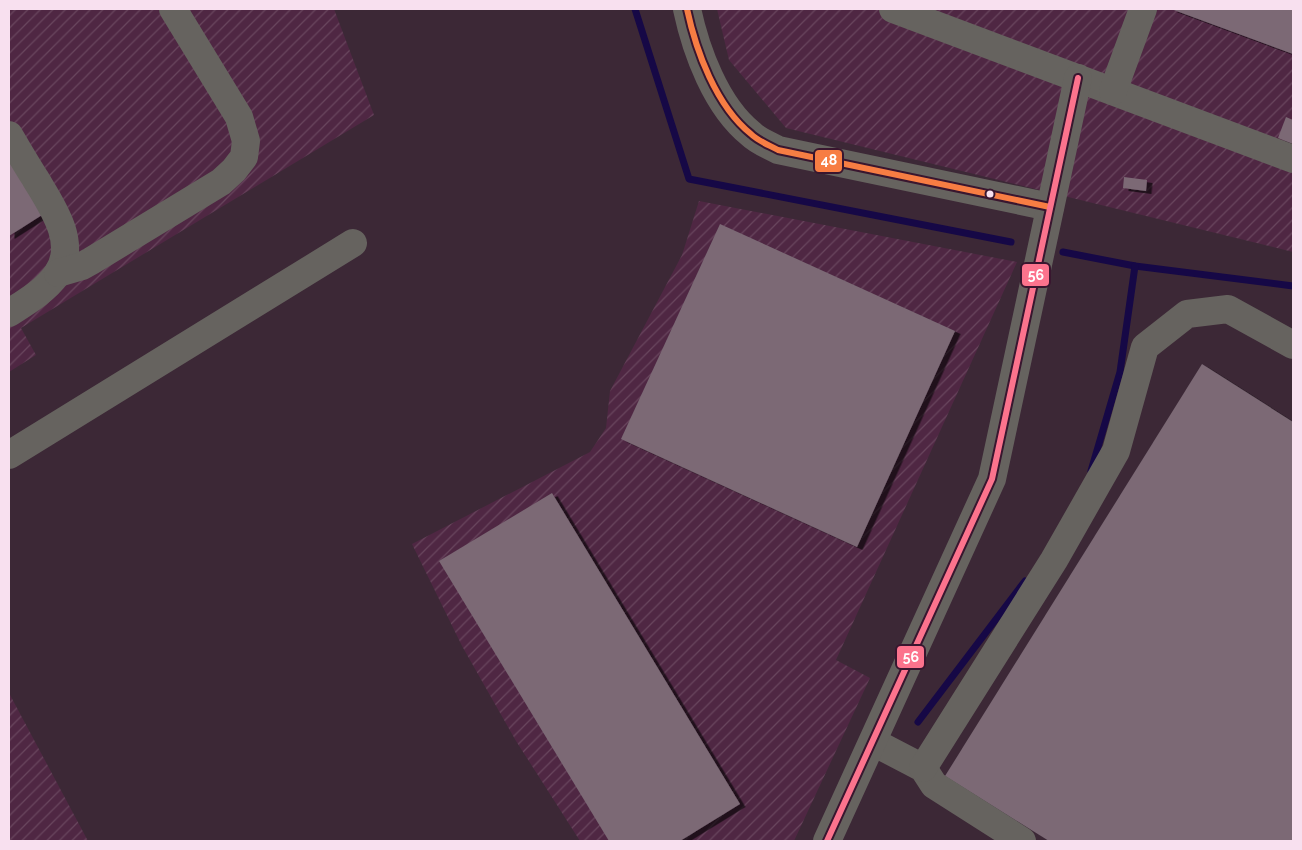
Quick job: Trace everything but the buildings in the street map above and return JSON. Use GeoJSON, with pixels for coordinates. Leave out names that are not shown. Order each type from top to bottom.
{"type":"FeatureCollection","features":[{"type":"Feature","properties":{"kind":"street"},"geometry":{"type":"LineString","coordinates":[[58,273],[92,261],[221,182],[244,157],[246,141],[239,117],[174,9]]}},
{"type":"Feature","properties":{"kind":"street"},"geometry":{"type":"LineString","coordinates":[[687,9],[703,64],[718,93],[733,116],[751,135],[778,150],[1050,206]]}},
{"type":"Feature","properties":{"kind":"street"},"geometry":{"type":"LineString","coordinates":[[893,9],[1293,159]]}},
{"type":"Feature","properties":{"kind":"street"},"geometry":{"type":"LineString","coordinates":[[1113,91],[1143,9]]}},
{"type":"Feature","properties":{"kind":"street"},"geometry":{"type":"LineString","coordinates":[[827,841],[992,479],[1078,78]]}},
{"type":"Feature","properties":{"kind":"street"},"geometry":{"type":"LineString","coordinates":[[9,135],[54,209],[64,239],[64,258],[58,273],[44,288],[9,313]]}},
{"type":"Feature","properties":{"kind":"street"},"geometry":{"type":"LineString","coordinates":[[9,454],[353,243]]}},
{"type":"Feature","properties":{"kind":"street"},"geometry":{"type":"LineString","coordinates":[[923,768],[1054,560],[1116,451],[1145,347],[1187,314],[1228,309],[1293,345]]}},
{"type":"Feature","properties":{"kind":"street"},"geometry":{"type":"LineString","coordinates":[[873,742],[923,768],[934,785],[1022,841]]}},
{"type":"Feature","properties":{"kind":"shaded area"},"geometry":{"type":"Polygon","coordinates":[[[9,9],[334,9],[374,115],[21,328],[36,355],[9,372],[9,9]]]}},
{"type":"Feature","properties":{"kind":"shaded area"},"geometry":{"type":"Polygon","coordinates":[[[717,9],[1293,9],[1293,252],[786,128],[729,60],[717,9]]]}},
{"type":"Feature","properties":{"kind":"shaded area"},"geometry":{"type":"Polygon","coordinates":[[[699,201],[1017,262],[836,660],[870,678],[794,841],[580,841],[516,741],[462,646],[412,544],[590,452],[606,428],[610,391],[682,255],[699,201]]]}},
{"type":"Feature","properties":{"kind":"shaded area"},"geometry":{"type":"Polygon","coordinates":[[[9,693],[88,841],[9,841],[9,693]]]}},
{"type":"Feature","properties":{"kind":"waterway"},"geometry":{"type":"LineString","coordinates":[[635,9],[689,179],[1011,242]]}},
{"type":"Feature","properties":{"kind":"waterway"},"geometry":{"type":"LineString","coordinates":[[1063,252],[1135,266],[1293,286]]}},
{"type":"Feature","properties":{"kind":"waterway"},"geometry":{"type":"LineString","coordinates":[[1091,471],[1120,372],[1135,266]]}},
{"type":"Feature","properties":{"kind":"waterway"},"geometry":{"type":"LineString","coordinates":[[918,722],[1025,581]]}},
{"type":"Feature","properties":{"kind":"transit line","name":"48"},"geometry":{"type":"LineString","coordinates":[[687,9],[702,60],[718,93],[739,122],[764,143],[778,150],[1050,207]]}},
{"type":"Feature","properties":{"kind":"transit line","name":"56"},"geometry":{"type":"LineString","coordinates":[[827,841],[992,479],[1078,78]]}}]}
